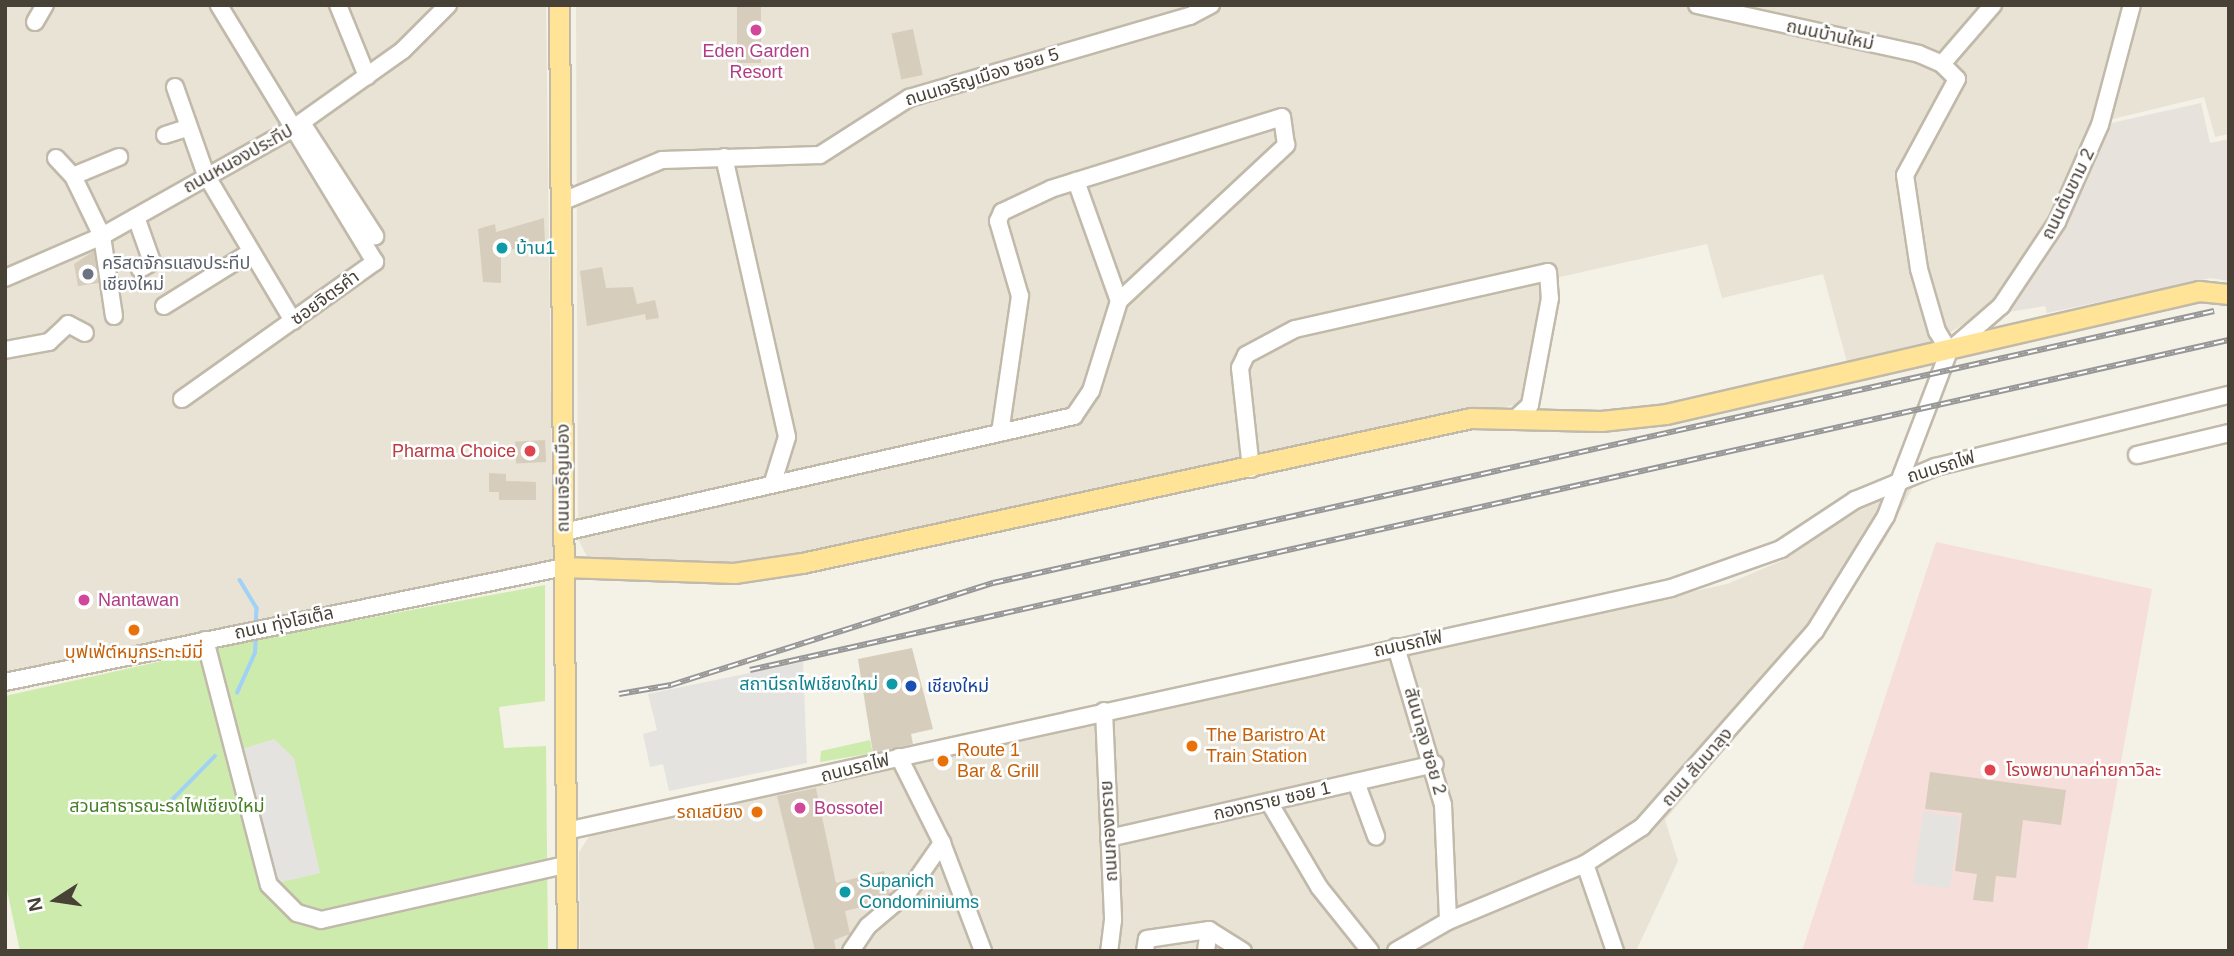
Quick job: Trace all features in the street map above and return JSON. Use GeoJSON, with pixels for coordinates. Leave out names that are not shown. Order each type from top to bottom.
{"type":"FeatureCollection","features":[{"type":"Feature","properties":{"kind":"main road","name":"ถนนเจริญเมือง"},"geometry":{"type":"LineString","coordinates":[[559,5],[567,951]]}},
{"type":"Feature","properties":{"kind":"main road"},"geometry":{"type":"LineString","coordinates":[[564,567],[734,573],[788,565],[1251,469],[1448,423],[1518,415],[1601,421],[1666,414],[1949,351],[2199,291],[2229,294]]}},
{"type":"Feature","properties":{"kind":"main road"},"geometry":{"type":"LineString","coordinates":[[564,536],[589,569]]}},
{"type":"Feature","properties":{"kind":"main road"},"geometry":{"type":"LineString","coordinates":[[563,595],[589,569]]}},
{"type":"Feature","properties":{"kind":"street"},"geometry":{"type":"LineString","coordinates":[[35,22],[45,5]]}},
{"type":"Feature","properties":{"kind":"street"},"geometry":{"type":"LineString","coordinates":[[219,5],[297,126],[375,236]]}},
{"type":"Feature","properties":{"kind":"street"},"geometry":{"type":"LineString","coordinates":[[338,5],[367,76]]}},
{"type":"Feature","properties":{"kind":"street","name":"ถนนหนองประทีป"},"geometry":{"type":"LineString","coordinates":[[5,278],[102,236],[297,126],[367,76],[448,5]]}},
{"type":"Feature","properties":{"kind":"street","name":"ถนนเจริญเมือง ซอย 5"},"geometry":{"type":"LineString","coordinates":[[561,202],[644,164],[681,157],[820,155],[908,98],[1190,16],[1211,5]]}},
{"type":"Feature","properties":{"kind":"street","name":"ถนนบ้านใหม่"},"geometry":{"type":"LineString","coordinates":[[1697,5],[1724,8],[1919,54],[1942,64],[1956,79],[1905,175],[1919,269],[1937,331],[1949,351]]}},
{"type":"Feature","properties":{"kind":"street"},"geometry":{"type":"LineString","coordinates":[[1942,64],[1993,5]]}},
{"type":"Feature","properties":{"kind":"street","name":"ถนนต้นขาม 2"},"geometry":{"type":"LineString","coordinates":[[1949,351],[2001,306],[2057,222],[2099,125],[2132,5]]}},
{"type":"Feature","properties":{"kind":"street"},"geometry":{"type":"LineString","coordinates":[[175,87],[206,175],[249,253],[293,321]]}},
{"type":"Feature","properties":{"kind":"street"},"geometry":{"type":"LineString","coordinates":[[564,536],[773,482],[1000,433],[1074,416],[1091,391],[1119,301],[1286,145],[1288,132],[1282,117],[1076,181],[1002,212],[998,221],[1020,296],[1000,433]]}},
{"type":"Feature","properties":{"kind":"street","name":"ซอยจิตรคำ"},"geometry":{"type":"LineString","coordinates":[[182,399],[375,262],[297,126]]}},
{"type":"Feature","properties":{"kind":"street"},"geometry":{"type":"LineString","coordinates":[[165,135],[188,127]]}},
{"type":"Feature","properties":{"kind":"street"},"geometry":{"type":"LineString","coordinates":[[73,176],[119,157]]}},
{"type":"Feature","properties":{"kind":"street"},"geometry":{"type":"LineString","coordinates":[[724,157],[787,437],[773,482]]}},
{"type":"Feature","properties":{"kind":"street"},"geometry":{"type":"LineString","coordinates":[[55,158],[73,176],[102,236],[114,316]]}},
{"type":"Feature","properties":{"kind":"street"},"geometry":{"type":"LineString","coordinates":[[1076,181],[1119,301]]}},
{"type":"Feature","properties":{"kind":"street"},"geometry":{"type":"LineString","coordinates":[[136,217],[152,262],[140,269]]}},
{"type":"Feature","properties":{"kind":"street"},"geometry":{"type":"LineString","coordinates":[[164,306],[249,253]]}},
{"type":"Feature","properties":{"kind":"street"},"geometry":{"type":"LineString","coordinates":[[1251,469],[1240,368],[1246,355],[1294,329],[1548,272],[1550,298],[1530,405],[1518,415]]}},
{"type":"Feature","properties":{"kind":"street"},"geometry":{"type":"LineString","coordinates":[[5,350],[49,342],[68,324],[85,333]]}},
{"type":"Feature","properties":{"kind":"street","name":"ถนน สันนาลุง"},"geometry":{"type":"LineString","coordinates":[[1396,951],[1448,921],[1585,864],[1642,827],[1667,803],[1815,631],[1843,592],[1904,477],[1949,351]]}},
{"type":"Feature","properties":{"kind":"street","name":"ถนนรถไฟ"},"geometry":{"type":"LineString","coordinates":[[566,831],[1734,570],[1781,549],[1855,500],[1904,477],[2229,395]]}},
{"type":"Feature","properties":{"kind":"street"},"geometry":{"type":"LineString","coordinates":[[2137,455],[2229,433]]}},
{"type":"Feature","properties":{"kind":"street","name":"ถนน ทุ่งโฮเต็ล"},"geometry":{"type":"LineString","coordinates":[[5,682],[564,567]]}},
{"type":"Feature","properties":{"kind":"street"},"geometry":{"type":"LineString","coordinates":[[205,640],[269,885],[297,913],[321,920],[566,865]]}},
{"type":"Feature","properties":{"kind":"street","name":"สันนาลุง ซอย 2"},"geometry":{"type":"LineString","coordinates":[[1396,646],[1435,764],[1448,856],[1448,921]]}},
{"type":"Feature","properties":{"kind":"street","name":"ถนนกองทราย"},"geometry":{"type":"LineString","coordinates":[[1104,711],[1110,951]]}},
{"type":"Feature","properties":{"kind":"street"},"geometry":{"type":"LineString","coordinates":[[899,757],[942,843],[984,951]]}},
{"type":"Feature","properties":{"kind":"street","name":"กองทราย ซอย 1"},"geometry":{"type":"LineString","coordinates":[[1109,838],[1435,764]]}},
{"type":"Feature","properties":{"kind":"street"},"geometry":{"type":"LineString","coordinates":[[1356,782],[1376,836]]}},
{"type":"Feature","properties":{"kind":"street"},"geometry":{"type":"LineString","coordinates":[[1269,802],[1319,887],[1370,951]]}},
{"type":"Feature","properties":{"kind":"street"},"geometry":{"type":"LineString","coordinates":[[851,951],[868,926],[908,892],[942,843]]}},
{"type":"Feature","properties":{"kind":"street"},"geometry":{"type":"LineString","coordinates":[[1585,864],[1615,951]]}},
{"type":"Feature","properties":{"kind":"street"},"geometry":{"type":"LineString","coordinates":[[1206,951],[1209,930]]}},
{"type":"Feature","properties":{"kind":"street"},"geometry":{"type":"LineString","coordinates":[[1145,951],[1147,939],[1209,930],[1243,951]]}},
{"type":"Feature","properties":{"kind":"shaded area"},"geometry":{"type":"Polygon","coordinates":[[[5,5],[546,5],[553,560],[5,678],[5,5]]]}},
{"type":"Feature","properties":{"kind":"shaded area"},"geometry":{"type":"Polygon","coordinates":[[[576,5],[2229,5],[2229,134],[2215,137],[2204,97],[2096,123],[2024,264],[1994,304],[1931,345],[1847,362],[1823,274],[1722,298],[1707,244],[1542,281],[1524,403],[765,561],[720,567],[589,560],[578,539],[576,5]]]}},
{"type":"Feature","properties":{"kind":"shaded area"},"geometry":{"type":"Polygon","coordinates":[[[2201,103],[2210,143],[2229,139],[2229,281],[2210,278],[2047,313],[2045,306],[2003,313],[2042,265],[2076,202],[2107,124],[2201,103]]]}},
{"type":"Feature","properties":{"kind":"shaded area"},"geometry":{"type":"Polygon","coordinates":[[[1913,487],[1883,543],[1801,660],[1665,820],[1678,861],[1636,951],[580,951],[579,852],[590,835],[1727,584],[1786,559],[1861,507],[1913,487]]]}},
{"type":"Feature","properties":{"kind":"shaded area","name":"โรงพยาบาลค่ายกาวิละ"},"geometry":{"type":"Polygon","coordinates":[[[1936,542],[2152,589],[2087,951],[1802,951],[1936,542]]]}},
{"type":"Feature","properties":{"kind":"shaded area"},"geometry":{"type":"Polygon","coordinates":[[[803,662],[807,763],[669,791],[663,764],[650,767],[643,734],[657,730],[648,694],[803,662]]]}},
{"type":"Feature","properties":{"kind":"shaded area"},"geometry":{"type":"Polygon","coordinates":[[[274,739],[294,758],[320,873],[269,885],[235,751],[274,739]]]}},
{"type":"Feature","properties":{"kind":"shaded area"},"geometry":{"type":"Polygon","coordinates":[[[1923,812],[1960,817],[1950,888],[1913,883],[1923,812]]]}},
{"type":"Feature","properties":{"kind":"green space","name":"สวนสาธารณะรถไฟเชียงใหม่"},"geometry":{"type":"Polygon","coordinates":[[[545,585],[545,701],[499,707],[504,748],[546,746],[548,951],[20,951],[5,881],[5,696],[278,635],[545,585]]]}},
{"type":"Feature","properties":{"kind":"green space"},"geometry":{"type":"Polygon","coordinates":[[[870,740],[873,753],[820,762],[821,751],[870,740]]]}},
{"type":"Feature","properties":{"kind":"building","name":"Eden Garden Resort"},"geometry":{"type":"Polygon","coordinates":[[[737,5],[761,5],[761,63],[737,63],[737,5]]]}},
{"type":"Feature","properties":{"kind":"building"},"geometry":{"type":"Polygon","coordinates":[[[913,29],[923,75],[901,80],[891,34],[913,29]]]}},
{"type":"Feature","properties":{"kind":"building","name":"บ้าน1"},"geometry":{"type":"Polygon","coordinates":[[[544,218],[545,245],[501,251],[501,283],[483,282],[478,229],[495,224],[496,232],[544,218]]]}},
{"type":"Feature","properties":{"kind":"building","name":"คริสตจักรแสงประทีป เชียงใหม่"},"geometry":{"type":"Polygon","coordinates":[[[94,251],[98,283],[78,286],[74,264],[94,251]]]}},
{"type":"Feature","properties":{"kind":"building"},"geometry":{"type":"Polygon","coordinates":[[[602,267],[606,288],[633,287],[637,304],[655,300],[659,318],[646,320],[645,314],[587,326],[580,271],[602,267]]]}},
{"type":"Feature","properties":{"kind":"building","name":"Pharma Choice"},"geometry":{"type":"Polygon","coordinates":[[[545,440],[546,462],[516,464],[515,442],[545,440]]]}},
{"type":"Feature","properties":{"kind":"building"},"geometry":{"type":"Polygon","coordinates":[[[489,473],[506,474],[506,481],[536,482],[536,500],[499,500],[499,492],[489,492],[489,473]]]}},
{"type":"Feature","properties":{"kind":"building","name":"สถานีรถไฟเชียงใหม่"},"geometry":{"type":"Polygon","coordinates":[[[912,648],[933,729],[911,734],[913,744],[873,753],[858,659],[912,648]]]}},
{"type":"Feature","properties":{"kind":"building","name":"โรงพยาบาลค่ายกาวิละ"},"geometry":{"type":"Polygon","coordinates":[[[1930,772],[2066,790],[2061,825],[2023,820],[2016,878],[1996,876],[1993,902],[1973,900],[1977,874],[1955,871],[1962,813],[1925,809],[1930,772]]]}},
{"type":"Feature","properties":{"kind":"building","name":"Supanich Condominiums"},"geometry":{"type":"Polygon","coordinates":[[[816,788],[836,883],[884,871],[890,894],[878,903],[845,911],[850,934],[834,940],[836,951],[815,951],[777,796],[816,788]]]}},
{"type":"Feature","properties":{"kind":"waterway"},"geometry":{"type":"LineString","coordinates":[[240,580],[257,608],[256,625]]}},
{"type":"Feature","properties":{"kind":"waterway"},"geometry":{"type":"LineString","coordinates":[[237,693],[255,653],[256,636]]}},
{"type":"Feature","properties":{"kind":"waterway"},"geometry":{"type":"LineString","coordinates":[[170,802],[215,756]]}},
{"type":"Feature","properties":{"kind":"railway"},"geometry":{"type":"LineString","coordinates":[[619,694],[671,685],[993,583],[2214,311]]}},
{"type":"Feature","properties":{"kind":"railway"},"geometry":{"type":"LineString","coordinates":[[750,670],[2229,340]]}},
{"type":"Feature","properties":{"kind":"place","name":"Eden Garden Resort"},"geometry":{"type":"Point","coordinates":[756,30]}},
{"type":"Feature","properties":{"kind":"place","name":"บ้าน1"},"geometry":{"type":"Point","coordinates":[502,248]}},
{"type":"Feature","properties":{"kind":"place","name":"คริสตจักรแสงประทีป เชียงใหม่"},"geometry":{"type":"Point","coordinates":[88,274]}},
{"type":"Feature","properties":{"kind":"place","name":"Pharma Choice"},"geometry":{"type":"Point","coordinates":[530,451]}},
{"type":"Feature","properties":{"kind":"place","name":"Nantawan"},"geometry":{"type":"Point","coordinates":[84,600]}},
{"type":"Feature","properties":{"kind":"place","name":"บุฟเฟ่ต์หมูกระทะมีมี่"},"geometry":{"type":"Point","coordinates":[134,630]}},
{"type":"Feature","properties":{"kind":"place","name":"สถานีรถไฟเชียงใหม่"},"geometry":{"type":"Point","coordinates":[892,684]}},
{"type":"Feature","properties":{"kind":"place","name":"เชียงใหม่"},"geometry":{"type":"Point","coordinates":[911,686]}},
{"type":"Feature","properties":{"kind":"place","name":"The Baristro At Train Station"},"geometry":{"type":"Point","coordinates":[1192,746]}},
{"type":"Feature","properties":{"kind":"place","name":"Route 1 Bar & Grill"},"geometry":{"type":"Point","coordinates":[943,761]}},
{"type":"Feature","properties":{"kind":"place","name":"โรงพยาบาลค่ายกาวิละ"},"geometry":{"type":"Point","coordinates":[1990,770]}},
{"type":"Feature","properties":{"kind":"place","name":"Bossotel"},"geometry":{"type":"Point","coordinates":[800,808]}},
{"type":"Feature","properties":{"kind":"place","name":"รถเสบียง"},"geometry":{"type":"Point","coordinates":[757,812]}},
{"type":"Feature","properties":{"kind":"place","name":"Supanich Condominiums"},"geometry":{"type":"Point","coordinates":[845,892]}}]}
